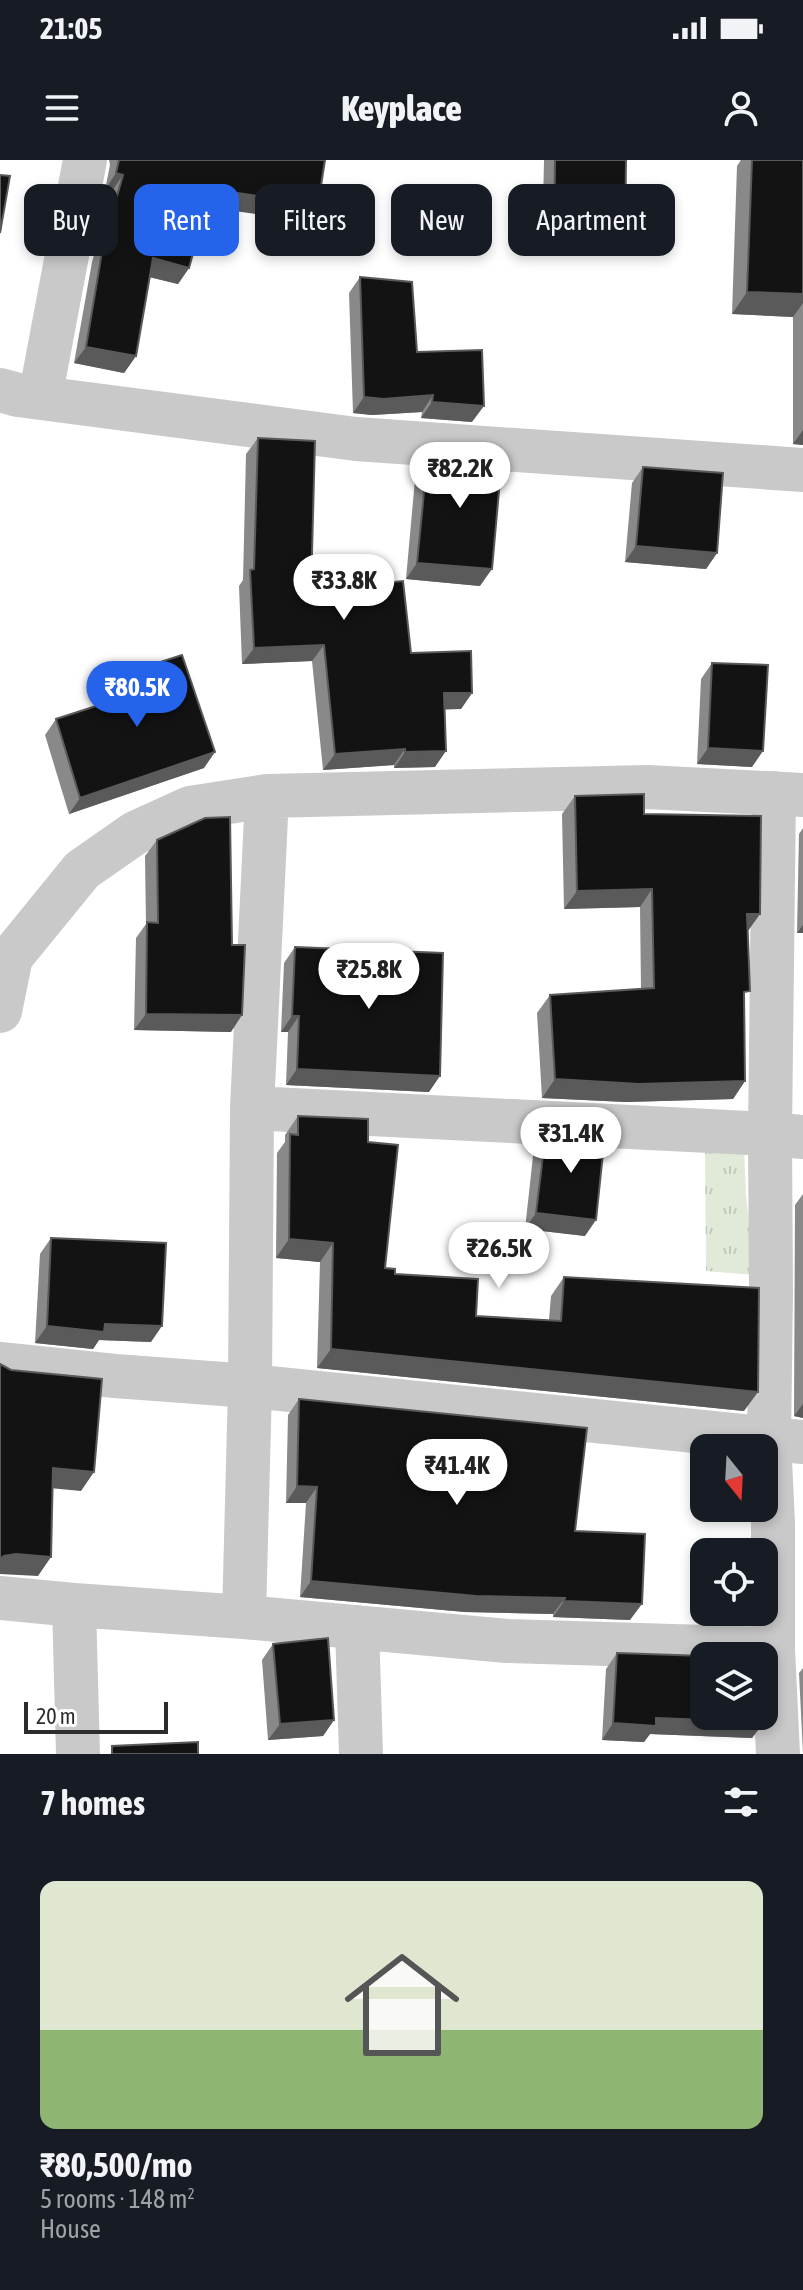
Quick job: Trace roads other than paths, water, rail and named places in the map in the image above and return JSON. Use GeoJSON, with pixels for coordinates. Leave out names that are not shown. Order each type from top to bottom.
{"type":"FeatureCollection","features":[{"type":"Feature","properties":{"kind":"street"},"geometry":{"type":"LineString","coordinates":[[85,160],[20,394],[356,439],[803,470]]}},
{"type":"Feature","properties":{"kind":"street"},"geometry":{"type":"LineString","coordinates":[[0,1011],[5,956],[82,870],[135,833],[190,808],[267,796],[647,787],[788,794],[786,1136],[771,1294],[786,1441],[773,1523],[773,1642]]}},
{"type":"Feature","properties":{"kind":"street"},"geometry":{"type":"LineString","coordinates":[[244,1617],[252,1108],[267,796]]}},
{"type":"Feature","properties":{"kind":"street"},"geometry":{"type":"LineString","coordinates":[[252,1108],[786,1136]]}},
{"type":"Feature","properties":{"kind":"street"},"geometry":{"type":"LineString","coordinates":[[0,1364],[250,1386],[786,1441]]}},
{"type":"Feature","properties":{"kind":"street"},"geometry":{"type":"LineString","coordinates":[[0,1598],[507,1641],[690,1647]]}},
{"type":"Feature","properties":{"kind":"street"},"geometry":{"type":"LineString","coordinates":[[74,1605],[78,1754]]}},
{"type":"Feature","properties":{"kind":"street"},"geometry":{"type":"LineString","coordinates":[[357,1627],[361,1754]]}},
{"type":"Feature","properties":{"kind":"street"},"geometry":{"type":"LineString","coordinates":[[777,1730],[778,1754]]}}]}
